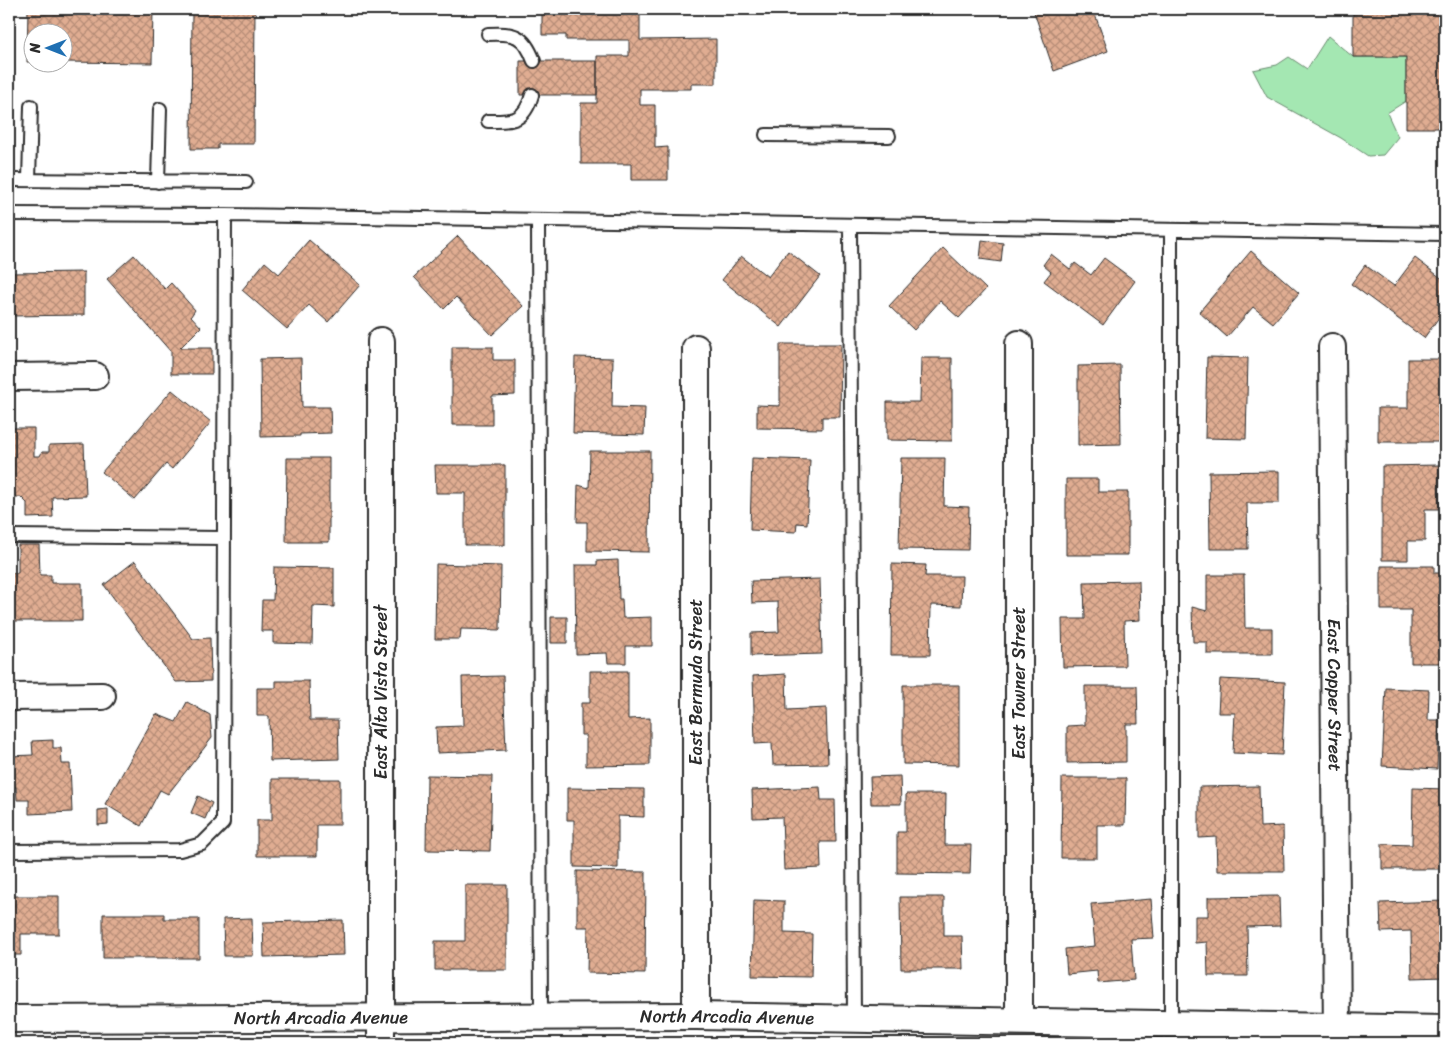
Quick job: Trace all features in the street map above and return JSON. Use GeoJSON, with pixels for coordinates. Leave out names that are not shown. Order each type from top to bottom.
{"type":"FeatureCollection","features":[{"type":"Feature","properties":{"kind":"street","name":"East Alta Vista Street"},"geometry":{"type":"LineString","coordinates":[[381,342],[382,1043]]}},
{"type":"Feature","properties":{"kind":"street","name":"East Towner Street"},"geometry":{"type":"LineString","coordinates":[[1019,344],[1019,1021]]}},
{"type":"Feature","properties":{"kind":"street","name":"East Copper Street"},"geometry":{"type":"LineString","coordinates":[[1332,347],[1337,1034]]}},
{"type":"Feature","properties":{"kind":"street","name":"East Bermuda Street"},"geometry":{"type":"LineString","coordinates":[[696,348],[696,1016]]}},
{"type":"Feature","properties":{"kind":"street"},"geometry":{"type":"LineString","coordinates":[[9,377],[96,376]]}},
{"type":"Feature","properties":{"kind":"street"},"geometry":{"type":"LineString","coordinates":[[9,697],[102,696]]}},
{"type":"Feature","properties":{"kind":"street","name":"North Arcadia Avenue"},"geometry":{"type":"LineString","coordinates":[[9,1019],[696,1016],[1171,1023],[1337,1034],[1445,1029]]}},
{"type":"Feature","properties":{"kind":"lane"},"geometry":{"type":"LineString","coordinates":[[488,34],[511,33],[520,38],[531,52],[534,61]]}},
{"type":"Feature","properties":{"kind":"lane"},"geometry":{"type":"LineString","coordinates":[[488,121],[512,121],[525,113],[532,95]]}},
{"type":"Feature","properties":{"kind":"lane"},"geometry":{"type":"LineString","coordinates":[[29,180],[31,106]]}},
{"type":"Feature","properties":{"kind":"lane"},"geometry":{"type":"LineString","coordinates":[[158,182],[160,109]]}},
{"type":"Feature","properties":{"kind":"lane"},"geometry":{"type":"LineString","coordinates":[[766,135],[889,136]]}},
{"type":"Feature","properties":{"kind":"lane"},"geometry":{"type":"LineString","coordinates":[[9,180],[246,182]]}},
{"type":"Feature","properties":{"kind":"lane"},"geometry":{"type":"LineString","coordinates":[[9,214],[224,215],[1445,234]]}},
{"type":"Feature","properties":{"kind":"lane"},"geometry":{"type":"LineString","coordinates":[[9,851],[180,850],[202,844],[223,823],[224,215]]}},
{"type":"Feature","properties":{"kind":"lane"},"geometry":{"type":"LineString","coordinates":[[538,220],[541,1017]]}},
{"type":"Feature","properties":{"kind":"lane"},"geometry":{"type":"LineString","coordinates":[[850,225],[854,1019]]}},
{"type":"Feature","properties":{"kind":"lane"},"geometry":{"type":"LineString","coordinates":[[1171,230],[1171,1023]]}},
{"type":"Feature","properties":{"kind":"lane"},"geometry":{"type":"LineString","coordinates":[[9,536],[224,538]]}},
{"type":"Feature","properties":{"kind":"green space"},"geometry":{"type":"Polygon","coordinates":[[[1328,36],[1353,57],[1406,57],[1406,101],[1387,113],[1398,137],[1383,155],[1368,156],[1341,138],[1267,97],[1253,70],[1277,65],[1289,57],[1307,69],[1328,36]]]}},
{"type":"Feature","properties":{"kind":"building"},"geometry":{"type":"Polygon","coordinates":[[[28,9],[153,9],[152,63],[72,62],[72,22],[28,22],[28,9]]]}},
{"type":"Feature","properties":{"kind":"building"},"geometry":{"type":"Polygon","coordinates":[[[192,9],[255,9],[254,144],[218,144],[218,149],[191,149],[192,9]]]}},
{"type":"Feature","properties":{"kind":"building"},"geometry":{"type":"Polygon","coordinates":[[[542,9],[646,9],[646,11],[640,11],[640,40],[716,39],[716,84],[691,84],[691,89],[640,89],[640,105],[655,105],[655,148],[668,147],[668,180],[631,180],[631,164],[581,164],[581,103],[597,103],[597,56],[629,56],[629,40],[566,40],[566,35],[542,35],[542,9]]]}},
{"type":"Feature","properties":{"kind":"building"},"geometry":{"type":"Polygon","coordinates":[[[1033,9],[1093,9],[1108,51],[1054,71],[1033,9]]]}},
{"type":"Feature","properties":{"kind":"building"},"geometry":{"type":"Polygon","coordinates":[[[1445,10],[1445,128],[1406,128],[1406,57],[1353,57],[1353,11],[1445,10]]]}},
{"type":"Feature","properties":{"kind":"building"},"geometry":{"type":"Polygon","coordinates":[[[520,61],[597,61],[597,95],[520,95],[520,61]]]}},
{"type":"Feature","properties":{"kind":"building"},"geometry":{"type":"Polygon","coordinates":[[[458,236],[523,306],[492,335],[456,297],[444,309],[414,277],[458,236]]]}},
{"type":"Feature","properties":{"kind":"building"},"geometry":{"type":"Polygon","coordinates":[[[309,240],[360,285],[328,322],[309,305],[287,329],[242,290],[265,262],[279,274],[309,240]]]}},
{"type":"Feature","properties":{"kind":"building"},"geometry":{"type":"Polygon","coordinates":[[[982,240],[1003,243],[1001,262],[980,259],[982,240]]]}},
{"type":"Feature","properties":{"kind":"building"},"geometry":{"type":"Polygon","coordinates":[[[943,248],[986,289],[959,318],[940,301],[914,330],[889,306],[943,248]]]}},
{"type":"Feature","properties":{"kind":"building"},"geometry":{"type":"Polygon","coordinates":[[[788,251],[820,276],[781,327],[722,280],[741,256],[768,277],[788,251]]]}},
{"type":"Feature","properties":{"kind":"building"},"geometry":{"type":"Polygon","coordinates":[[[1251,251],[1299,293],[1273,323],[1253,307],[1227,337],[1199,312],[1251,251]]]}},
{"type":"Feature","properties":{"kind":"building"},"geometry":{"type":"Polygon","coordinates":[[[1051,254],[1070,269],[1075,263],[1091,275],[1104,258],[1135,281],[1103,325],[1044,281],[1051,272],[1043,265],[1051,254]]]}},
{"type":"Feature","properties":{"kind":"building"},"geometry":{"type":"Polygon","coordinates":[[[134,255],[165,289],[171,283],[195,310],[191,316],[201,327],[180,348],[212,348],[212,374],[171,374],[171,352],[107,279],[134,255]]]}},
{"type":"Feature","properties":{"kind":"building"},"geometry":{"type":"Polygon","coordinates":[[[1415,258],[1445,281],[1445,293],[1437,304],[1445,309],[1424,338],[1351,284],[1365,265],[1394,286],[1415,258]]]}},
{"type":"Feature","properties":{"kind":"building"},"geometry":{"type":"Polygon","coordinates":[[[84,272],[84,315],[9,316],[9,273],[84,272]]]}},
{"type":"Feature","properties":{"kind":"building"},"geometry":{"type":"Polygon","coordinates":[[[780,344],[841,344],[840,417],[822,417],[822,429],[757,428],[757,405],[780,406],[780,344]]]}},
{"type":"Feature","properties":{"kind":"building"},"geometry":{"type":"Polygon","coordinates":[[[452,347],[493,347],[493,360],[515,360],[515,395],[492,396],[492,425],[452,425],[452,347]]]}},
{"type":"Feature","properties":{"kind":"building"},"geometry":{"type":"Polygon","coordinates":[[[575,357],[613,358],[612,407],[645,408],[644,435],[573,433],[575,357]]]}},
{"type":"Feature","properties":{"kind":"building"},"geometry":{"type":"Polygon","coordinates":[[[1207,357],[1248,358],[1246,439],[1205,438],[1207,357]]]}},
{"type":"Feature","properties":{"kind":"building"},"geometry":{"type":"Polygon","coordinates":[[[301,358],[302,407],[330,407],[331,433],[261,437],[260,359],[301,358]]]}},
{"type":"Feature","properties":{"kind":"building"},"geometry":{"type":"Polygon","coordinates":[[[921,358],[952,358],[952,441],[887,440],[887,402],[920,402],[921,358]]]}},
{"type":"Feature","properties":{"kind":"building"},"geometry":{"type":"Polygon","coordinates":[[[1408,359],[1445,359],[1445,442],[1378,442],[1378,408],[1408,408],[1408,359]]]}},
{"type":"Feature","properties":{"kind":"building"},"geometry":{"type":"Polygon","coordinates":[[[1120,365],[1121,444],[1078,445],[1078,366],[1120,365]]]}},
{"type":"Feature","properties":{"kind":"building"},"geometry":{"type":"Polygon","coordinates":[[[172,390],[211,422],[172,469],[166,464],[135,500],[102,472],[172,390]]]}},
{"type":"Feature","properties":{"kind":"building"},"geometry":{"type":"Polygon","coordinates":[[[9,428],[34,428],[34,456],[40,456],[42,452],[49,452],[49,445],[84,444],[86,496],[52,497],[53,517],[27,518],[27,503],[21,497],[9,497],[9,428]]]}},
{"type":"Feature","properties":{"kind":"building"},"geometry":{"type":"Polygon","coordinates":[[[590,451],[650,451],[649,552],[587,551],[587,522],[577,522],[578,485],[589,488],[590,451]]]}},
{"type":"Feature","properties":{"kind":"building"},"geometry":{"type":"Polygon","coordinates":[[[287,458],[329,458],[329,542],[286,542],[287,458]]]}},
{"type":"Feature","properties":{"kind":"building"},"geometry":{"type":"Polygon","coordinates":[[[752,458],[810,460],[807,524],[797,523],[796,532],[750,530],[752,458]]]}},
{"type":"Feature","properties":{"kind":"building"},"geometry":{"type":"Polygon","coordinates":[[[901,458],[945,458],[944,506],[969,507],[968,550],[899,549],[901,458]]]}},
{"type":"Feature","properties":{"kind":"building"},"geometry":{"type":"Polygon","coordinates":[[[435,465],[505,465],[505,545],[465,545],[465,493],[436,493],[435,465]]]}},
{"type":"Feature","properties":{"kind":"building"},"geometry":{"type":"Polygon","coordinates":[[[1439,465],[1439,509],[1425,509],[1425,541],[1408,541],[1408,560],[1382,560],[1382,466],[1439,465]]]}},
{"type":"Feature","properties":{"kind":"building"},"geometry":{"type":"Polygon","coordinates":[[[1279,471],[1279,503],[1247,503],[1248,549],[1210,549],[1209,472],[1279,471]]]}},
{"type":"Feature","properties":{"kind":"building"},"geometry":{"type":"Polygon","coordinates":[[[1066,479],[1098,479],[1098,492],[1128,492],[1128,555],[1066,555],[1066,479]]]}},
{"type":"Feature","properties":{"kind":"building"},"geometry":{"type":"Polygon","coordinates":[[[18,545],[39,545],[40,575],[51,575],[51,583],[82,583],[82,621],[9,621],[9,573],[18,573],[18,545]]]}},
{"type":"Feature","properties":{"kind":"building"},"geometry":{"type":"Polygon","coordinates":[[[618,560],[619,599],[622,599],[623,618],[652,617],[652,646],[626,646],[626,663],[608,663],[607,653],[576,654],[575,565],[597,565],[597,561],[618,560]]]}},
{"type":"Feature","properties":{"kind":"building"},"geometry":{"type":"Polygon","coordinates":[[[135,561],[193,639],[210,638],[211,681],[176,682],[104,585],[135,561]]]}},
{"type":"Feature","properties":{"kind":"building"},"geometry":{"type":"Polygon","coordinates":[[[436,564],[501,566],[500,630],[461,629],[460,639],[435,639],[436,564]]]}},
{"type":"Feature","properties":{"kind":"building"},"geometry":{"type":"Polygon","coordinates":[[[892,564],[926,565],[925,576],[962,576],[961,606],[931,605],[930,655],[891,655],[892,564]]]}},
{"type":"Feature","properties":{"kind":"building"},"geometry":{"type":"Polygon","coordinates":[[[1381,566],[1434,566],[1434,573],[1445,573],[1445,663],[1411,663],[1411,610],[1381,610],[1381,566]]]}},
{"type":"Feature","properties":{"kind":"building"},"geometry":{"type":"Polygon","coordinates":[[[274,567],[334,568],[334,607],[313,606],[312,644],[273,643],[273,631],[261,631],[262,600],[273,600],[274,567]]]}},
{"type":"Feature","properties":{"kind":"building"},"geometry":{"type":"Polygon","coordinates":[[[1207,575],[1244,575],[1245,628],[1272,628],[1272,654],[1207,654],[1207,642],[1193,642],[1192,607],[1207,611],[1207,575]]]}},
{"type":"Feature","properties":{"kind":"building"},"geometry":{"type":"Polygon","coordinates":[[[820,579],[822,654],[751,656],[751,633],[779,632],[778,602],[752,603],[751,581],[820,579]]]}},
{"type":"Feature","properties":{"kind":"building"},"geometry":{"type":"Polygon","coordinates":[[[1139,581],[1140,620],[1124,621],[1125,666],[1063,667],[1062,619],[1085,619],[1084,582],[1139,581]]]}},
{"type":"Feature","properties":{"kind":"building"},"geometry":{"type":"Polygon","coordinates":[[[551,617],[567,617],[567,643],[551,643],[551,617]]]}},
{"type":"Feature","properties":{"kind":"building"},"geometry":{"type":"Polygon","coordinates":[[[590,671],[628,671],[628,719],[650,718],[650,765],[586,766],[586,735],[581,735],[581,703],[590,703],[590,671]]]}},
{"type":"Feature","properties":{"kind":"building"},"geometry":{"type":"Polygon","coordinates":[[[786,674],[787,710],[826,708],[828,764],[773,765],[772,743],[755,744],[753,676],[786,674]]]}},
{"type":"Feature","properties":{"kind":"building"},"geometry":{"type":"Polygon","coordinates":[[[503,676],[506,750],[437,753],[436,727],[463,726],[462,677],[503,676]]]}},
{"type":"Feature","properties":{"kind":"building"},"geometry":{"type":"Polygon","coordinates":[[[1220,679],[1285,682],[1282,755],[1233,753],[1235,713],[1218,713],[1220,679]]]}},
{"type":"Feature","properties":{"kind":"building"},"geometry":{"type":"Polygon","coordinates":[[[276,681],[309,681],[310,720],[338,720],[339,759],[270,761],[269,716],[257,716],[257,688],[276,688],[276,681]]]}},
{"type":"Feature","properties":{"kind":"building"},"geometry":{"type":"Polygon","coordinates":[[[903,685],[959,685],[959,765],[903,764],[903,685]]]}},
{"type":"Feature","properties":{"kind":"building"},"geometry":{"type":"Polygon","coordinates":[[[1085,686],[1137,686],[1138,724],[1126,724],[1126,762],[1067,763],[1067,726],[1085,725],[1085,686]]]}},
{"type":"Feature","properties":{"kind":"building"},"geometry":{"type":"Polygon","coordinates":[[[1386,688],[1429,690],[1428,720],[1439,720],[1437,769],[1382,766],[1386,688]]]}},
{"type":"Feature","properties":{"kind":"building"},"geometry":{"type":"Polygon","coordinates":[[[187,702],[210,715],[212,738],[168,794],[160,790],[141,826],[105,804],[156,714],[176,722],[187,702]]]}},
{"type":"Feature","properties":{"kind":"building"},"geometry":{"type":"Polygon","coordinates":[[[53,740],[53,748],[61,748],[62,764],[70,764],[72,812],[29,814],[29,800],[17,800],[16,787],[9,787],[9,756],[33,755],[32,741],[53,740]]]}},
{"type":"Feature","properties":{"kind":"building"},"geometry":{"type":"Polygon","coordinates":[[[427,775],[492,776],[490,851],[426,850],[427,775]]]}},
{"type":"Feature","properties":{"kind":"building"},"geometry":{"type":"Polygon","coordinates":[[[900,776],[901,804],[871,804],[870,777],[900,776]]]}},
{"type":"Feature","properties":{"kind":"building"},"geometry":{"type":"Polygon","coordinates":[[[1062,778],[1126,778],[1125,825],[1097,825],[1097,858],[1061,858],[1062,778]]]}},
{"type":"Feature","properties":{"kind":"building"},"geometry":{"type":"Polygon","coordinates":[[[272,779],[340,779],[340,825],[317,825],[317,856],[257,856],[257,820],[272,820],[272,779]]]}},
{"type":"Feature","properties":{"kind":"building"},"geometry":{"type":"Polygon","coordinates":[[[1259,786],[1260,827],[1283,826],[1284,871],[1217,871],[1216,837],[1199,838],[1199,787],[1259,786]]]}},
{"type":"Feature","properties":{"kind":"building"},"geometry":{"type":"Polygon","coordinates":[[[820,787],[821,800],[835,800],[836,842],[820,842],[821,868],[784,870],[782,817],[753,818],[752,790],[820,787]]]}},
{"type":"Feature","properties":{"kind":"building"},"geometry":{"type":"Polygon","coordinates":[[[567,788],[644,789],[644,817],[618,816],[618,868],[574,867],[574,820],[567,820],[567,788]]]}},
{"type":"Feature","properties":{"kind":"building"},"geometry":{"type":"Polygon","coordinates":[[[1413,788],[1445,789],[1445,869],[1382,869],[1382,844],[1412,845],[1413,788]]]}},
{"type":"Feature","properties":{"kind":"building"},"geometry":{"type":"Polygon","coordinates":[[[906,794],[946,794],[945,845],[971,845],[970,874],[897,873],[897,832],[906,832],[906,794]]]}},
{"type":"Feature","properties":{"kind":"building"},"geometry":{"type":"Polygon","coordinates":[[[198,796],[212,803],[205,819],[191,813],[198,796]]]}},
{"type":"Feature","properties":{"kind":"building"},"geometry":{"type":"Polygon","coordinates":[[[108,809],[108,824],[98,825],[98,810],[108,809]]]}},
{"type":"Feature","properties":{"kind":"building"},"geometry":{"type":"Polygon","coordinates":[[[577,871],[646,872],[645,974],[587,973],[588,927],[577,927],[577,871]]]}},
{"type":"Feature","properties":{"kind":"building"},"geometry":{"type":"Polygon","coordinates":[[[465,885],[507,885],[507,970],[435,970],[435,941],[465,941],[465,885]]]}},
{"type":"Feature","properties":{"kind":"building"},"geometry":{"type":"Polygon","coordinates":[[[9,896],[59,896],[59,934],[21,934],[21,955],[9,955],[9,896]]]}},
{"type":"Feature","properties":{"kind":"building"},"geometry":{"type":"Polygon","coordinates":[[[1279,896],[1280,926],[1247,927],[1248,976],[1208,976],[1207,942],[1195,943],[1195,916],[1208,916],[1208,897],[1279,896]]]}},
{"type":"Feature","properties":{"kind":"building"},"geometry":{"type":"Polygon","coordinates":[[[900,897],[944,897],[944,936],[962,936],[963,969],[901,969],[900,897]]]}},
{"type":"Feature","properties":{"kind":"building"},"geometry":{"type":"Polygon","coordinates":[[[1151,899],[1154,938],[1131,939],[1134,980],[1098,983],[1097,971],[1067,974],[1065,949],[1095,946],[1091,904],[1151,899]]]}},
{"type":"Feature","properties":{"kind":"building"},"geometry":{"type":"Polygon","coordinates":[[[754,900],[784,901],[784,933],[812,934],[811,977],[752,976],[754,900]]]}},
{"type":"Feature","properties":{"kind":"building"},"geometry":{"type":"Polygon","coordinates":[[[1445,901],[1445,977],[1412,978],[1411,931],[1381,932],[1380,903],[1445,901]]]}},
{"type":"Feature","properties":{"kind":"building"},"geometry":{"type":"Polygon","coordinates":[[[103,914],[164,914],[164,919],[199,919],[199,958],[103,958],[103,914]]]}},
{"type":"Feature","properties":{"kind":"building"},"geometry":{"type":"Polygon","coordinates":[[[252,918],[253,956],[224,956],[223,919],[252,918]]]}},
{"type":"Feature","properties":{"kind":"building"},"geometry":{"type":"Polygon","coordinates":[[[343,920],[344,955],[264,957],[263,922],[343,920]]]}}]}
